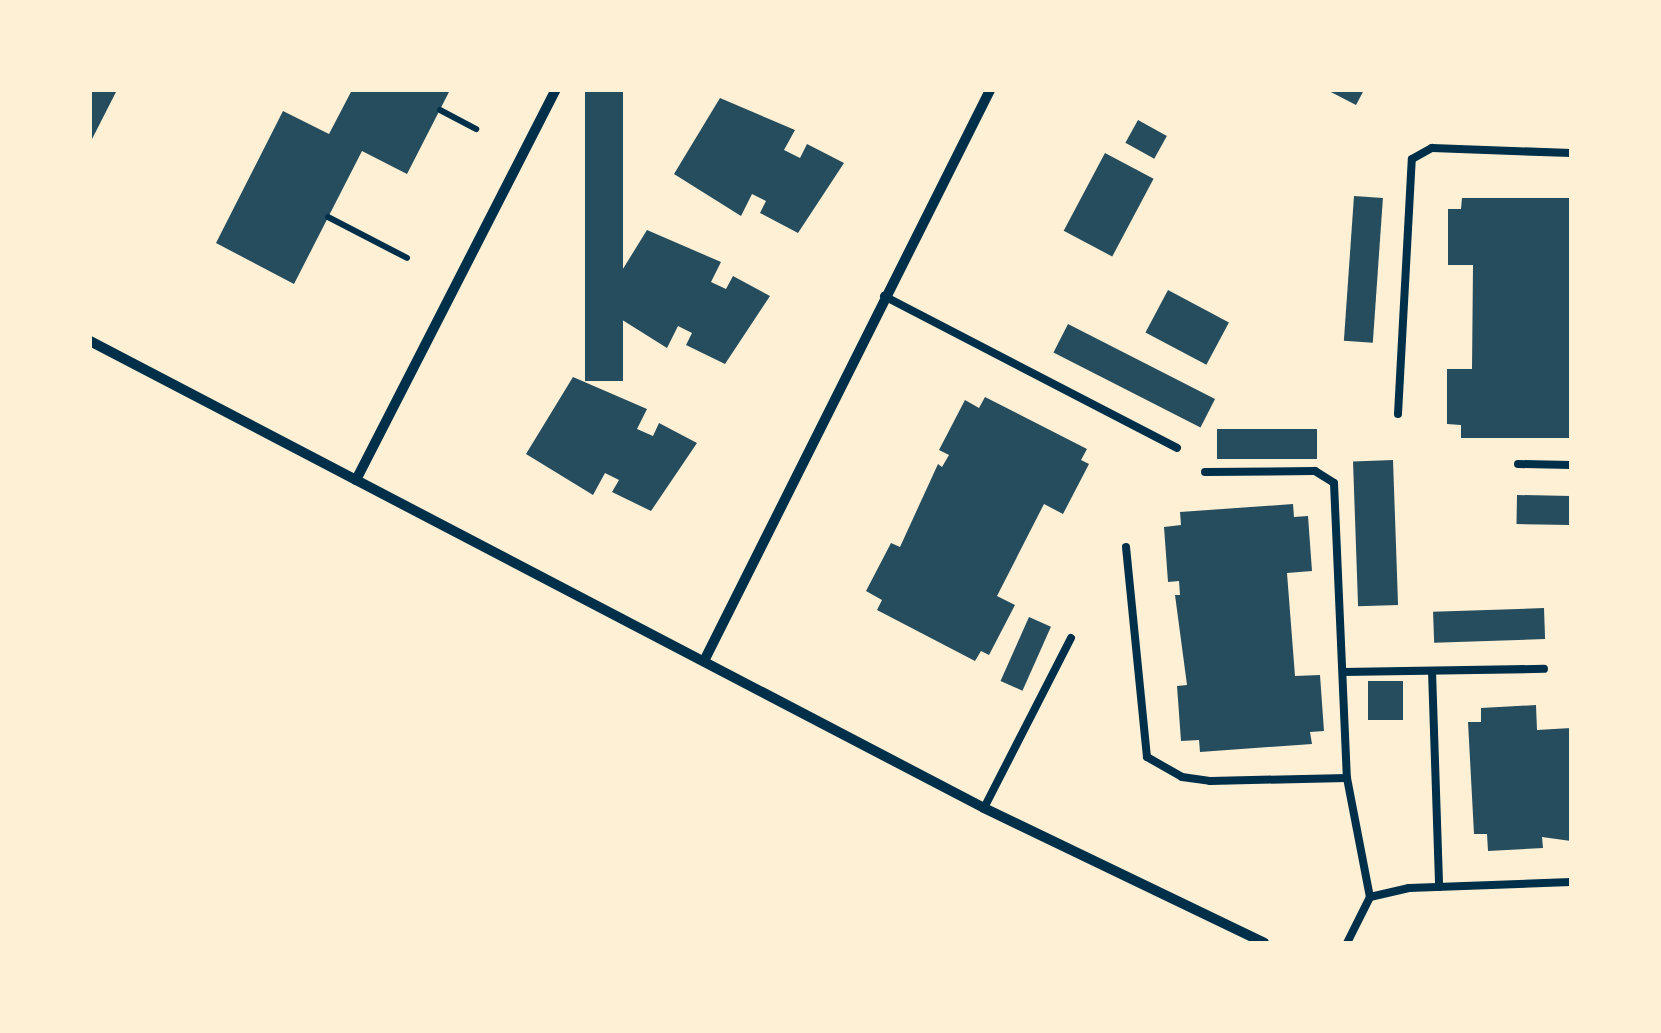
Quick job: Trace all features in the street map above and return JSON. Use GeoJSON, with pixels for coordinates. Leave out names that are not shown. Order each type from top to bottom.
{"type":"FeatureCollection","features":[{"type":"Feature","properties":{"kind":"street"},"geometry":{"type":"LineString","coordinates":[[356,480],[556,90]]}},
{"type":"Feature","properties":{"kind":"street"},"geometry":{"type":"LineString","coordinates":[[704,662],[990,90]]}},
{"type":"Feature","properties":{"kind":"street"},"geometry":{"type":"LineString","coordinates":[[90,341],[984,808],[1264,943]]}},
{"type":"Feature","properties":{"kind":"lane"},"geometry":{"type":"LineString","coordinates":[[1398,414],[1412,158],[1432,148],[1571,152]]}},
{"type":"Feature","properties":{"kind":"lane"},"geometry":{"type":"LineString","coordinates":[[884,296],[1177,448]]}},
{"type":"Feature","properties":{"kind":"lane"},"geometry":{"type":"LineString","coordinates":[[1518,464],[1571,464]]}},
{"type":"Feature","properties":{"kind":"lane"},"geometry":{"type":"LineString","coordinates":[[1206,472],[1315,471],[1330,476],[1336,491],[1347,778],[1370,897],[1347,943]]}},
{"type":"Feature","properties":{"kind":"lane"},"geometry":{"type":"LineString","coordinates":[[1126,548],[1147,757],[1182,776],[1210,781],[1347,778]]}},
{"type":"Feature","properties":{"kind":"lane"},"geometry":{"type":"LineString","coordinates":[[984,808],[1070,638]]}},
{"type":"Feature","properties":{"kind":"lane"},"geometry":{"type":"LineString","coordinates":[[1343,672],[1544,669]]}},
{"type":"Feature","properties":{"kind":"lane"},"geometry":{"type":"LineString","coordinates":[[1432,671],[1439,887]]}},
{"type":"Feature","properties":{"kind":"lane"},"geometry":{"type":"LineString","coordinates":[[1370,897],[1439,887],[1571,882]]}},
{"type":"Feature","properties":{"kind":"path"},"geometry":{"type":"LineString","coordinates":[[440,110],[476,129]]}},
{"type":"Feature","properties":{"kind":"path"},"geometry":{"type":"LineString","coordinates":[[328,217],[407,258]]}},
{"type":"Feature","properties":{"kind":"building"},"geometry":{"type":"Polygon","coordinates":[[[90,90],[117,90],[90,143],[90,90]]]}},
{"type":"Feature","properties":{"kind":"building"},"geometry":{"type":"Polygon","coordinates":[[[352,90],[450,90],[407,174],[362,151],[294,284],[216,243],[283,111],[329,134],[352,90]]]}},
{"type":"Feature","properties":{"kind":"building"},"geometry":{"type":"Polygon","coordinates":[[[585,90],[623,90],[623,381],[585,381],[585,90]]]}},
{"type":"Feature","properties":{"kind":"building"},"geometry":{"type":"Polygon","coordinates":[[[1327,90],[1364,90],[1356,105],[1327,90]]]}},
{"type":"Feature","properties":{"kind":"building"},"geometry":{"type":"Polygon","coordinates":[[[720,98],[795,130],[784,150],[800,158],[807,144],[844,163],[798,233],[760,213],[766,201],[752,194],[741,216],[674,174],[720,98]]]}},
{"type":"Feature","properties":{"kind":"building"},"geometry":{"type":"Polygon","coordinates":[[[1138,120],[1167,136],[1154,159],[1125,143],[1138,120]]]}},
{"type":"Feature","properties":{"kind":"building"},"geometry":{"type":"Polygon","coordinates":[[[1105,153],[1154,179],[1112,257],[1064,231],[1105,153]]]}},
{"type":"Feature","properties":{"kind":"building"},"geometry":{"type":"Polygon","coordinates":[[[1354,196],[1383,198],[1373,343],[1344,341],[1354,196]]]}},
{"type":"Feature","properties":{"kind":"building"},"geometry":{"type":"Polygon","coordinates":[[[1462,198],[1571,198],[1571,438],[1461,438],[1461,425],[1447,424],[1447,369],[1472,369],[1473,265],[1448,265],[1448,209],[1461,209],[1462,198]]]}},
{"type":"Feature","properties":{"kind":"building"},"geometry":{"type":"Polygon","coordinates":[[[647,230],[721,262],[711,282],[726,289],[733,276],[770,296],[725,364],[686,345],[692,333],[678,326],[667,348],[600,306],[647,230]]]}},
{"type":"Feature","properties":{"kind":"building"},"geometry":{"type":"Polygon","coordinates":[[[1168,290],[1229,322],[1206,365],[1145,332],[1168,290]]]}},
{"type":"Feature","properties":{"kind":"building"},"geometry":{"type":"Polygon","coordinates":[[[1068,324],[1215,399],[1200,427],[1053,353],[1068,324]]]}},
{"type":"Feature","properties":{"kind":"building"},"geometry":{"type":"Polygon","coordinates":[[[573,377],[647,409],[637,429],[653,436],[659,423],[697,443],[651,511],[612,492],[619,480],[605,473],[593,495],[526,454],[573,377]]]}},
{"type":"Feature","properties":{"kind":"building"},"geometry":{"type":"Polygon","coordinates":[[[985,397],[1087,449],[1081,460],[1089,464],[1063,514],[1044,504],[997,596],[1015,605],[989,655],[981,651],[975,661],[877,610],[882,600],[866,591],[891,543],[900,547],[938,464],[942,467],[949,455],[939,450],[965,400],[979,408],[985,397]]]}},
{"type":"Feature","properties":{"kind":"building"},"geometry":{"type":"Polygon","coordinates":[[[1217,429],[1317,429],[1317,459],[1217,459],[1217,429]]]}},
{"type":"Feature","properties":{"kind":"building"},"geometry":{"type":"Polygon","coordinates":[[[1393,460],[1398,605],[1358,606],[1353,461],[1393,460]]]}},
{"type":"Feature","properties":{"kind":"building"},"geometry":{"type":"Polygon","coordinates":[[[1517,495],[1571,496],[1570,525],[1516,524],[1517,495]]]}},
{"type":"Feature","properties":{"kind":"building"},"geometry":{"type":"Polygon","coordinates":[[[1293,504],[1294,517],[1308,516],[1312,571],[1287,573],[1295,676],[1320,675],[1324,731],[1310,732],[1312,744],[1200,752],[1199,740],[1181,741],[1177,686],[1187,685],[1175,595],[1180,595],[1179,581],[1168,582],[1164,527],[1181,525],[1180,512],[1293,504]]]}},
{"type":"Feature","properties":{"kind":"building"},"geometry":{"type":"Polygon","coordinates":[[[1544,608],[1545,639],[1434,643],[1433,612],[1544,608]]]}},
{"type":"Feature","properties":{"kind":"building"},"geometry":{"type":"Polygon","coordinates":[[[1029,617],[1051,627],[1022,691],[1001,681],[1029,617]]]}},
{"type":"Feature","properties":{"kind":"building"},"geometry":{"type":"Polygon","coordinates":[[[1368,681],[1403,681],[1403,720],[1368,720],[1368,681]]]}},
{"type":"Feature","properties":{"kind":"building"},"geometry":{"type":"Polygon","coordinates":[[[1536,705],[1537,730],[1571,728],[1571,841],[1542,837],[1543,848],[1488,851],[1487,834],[1474,834],[1468,722],[1481,722],[1481,708],[1536,705]]]}}]}
